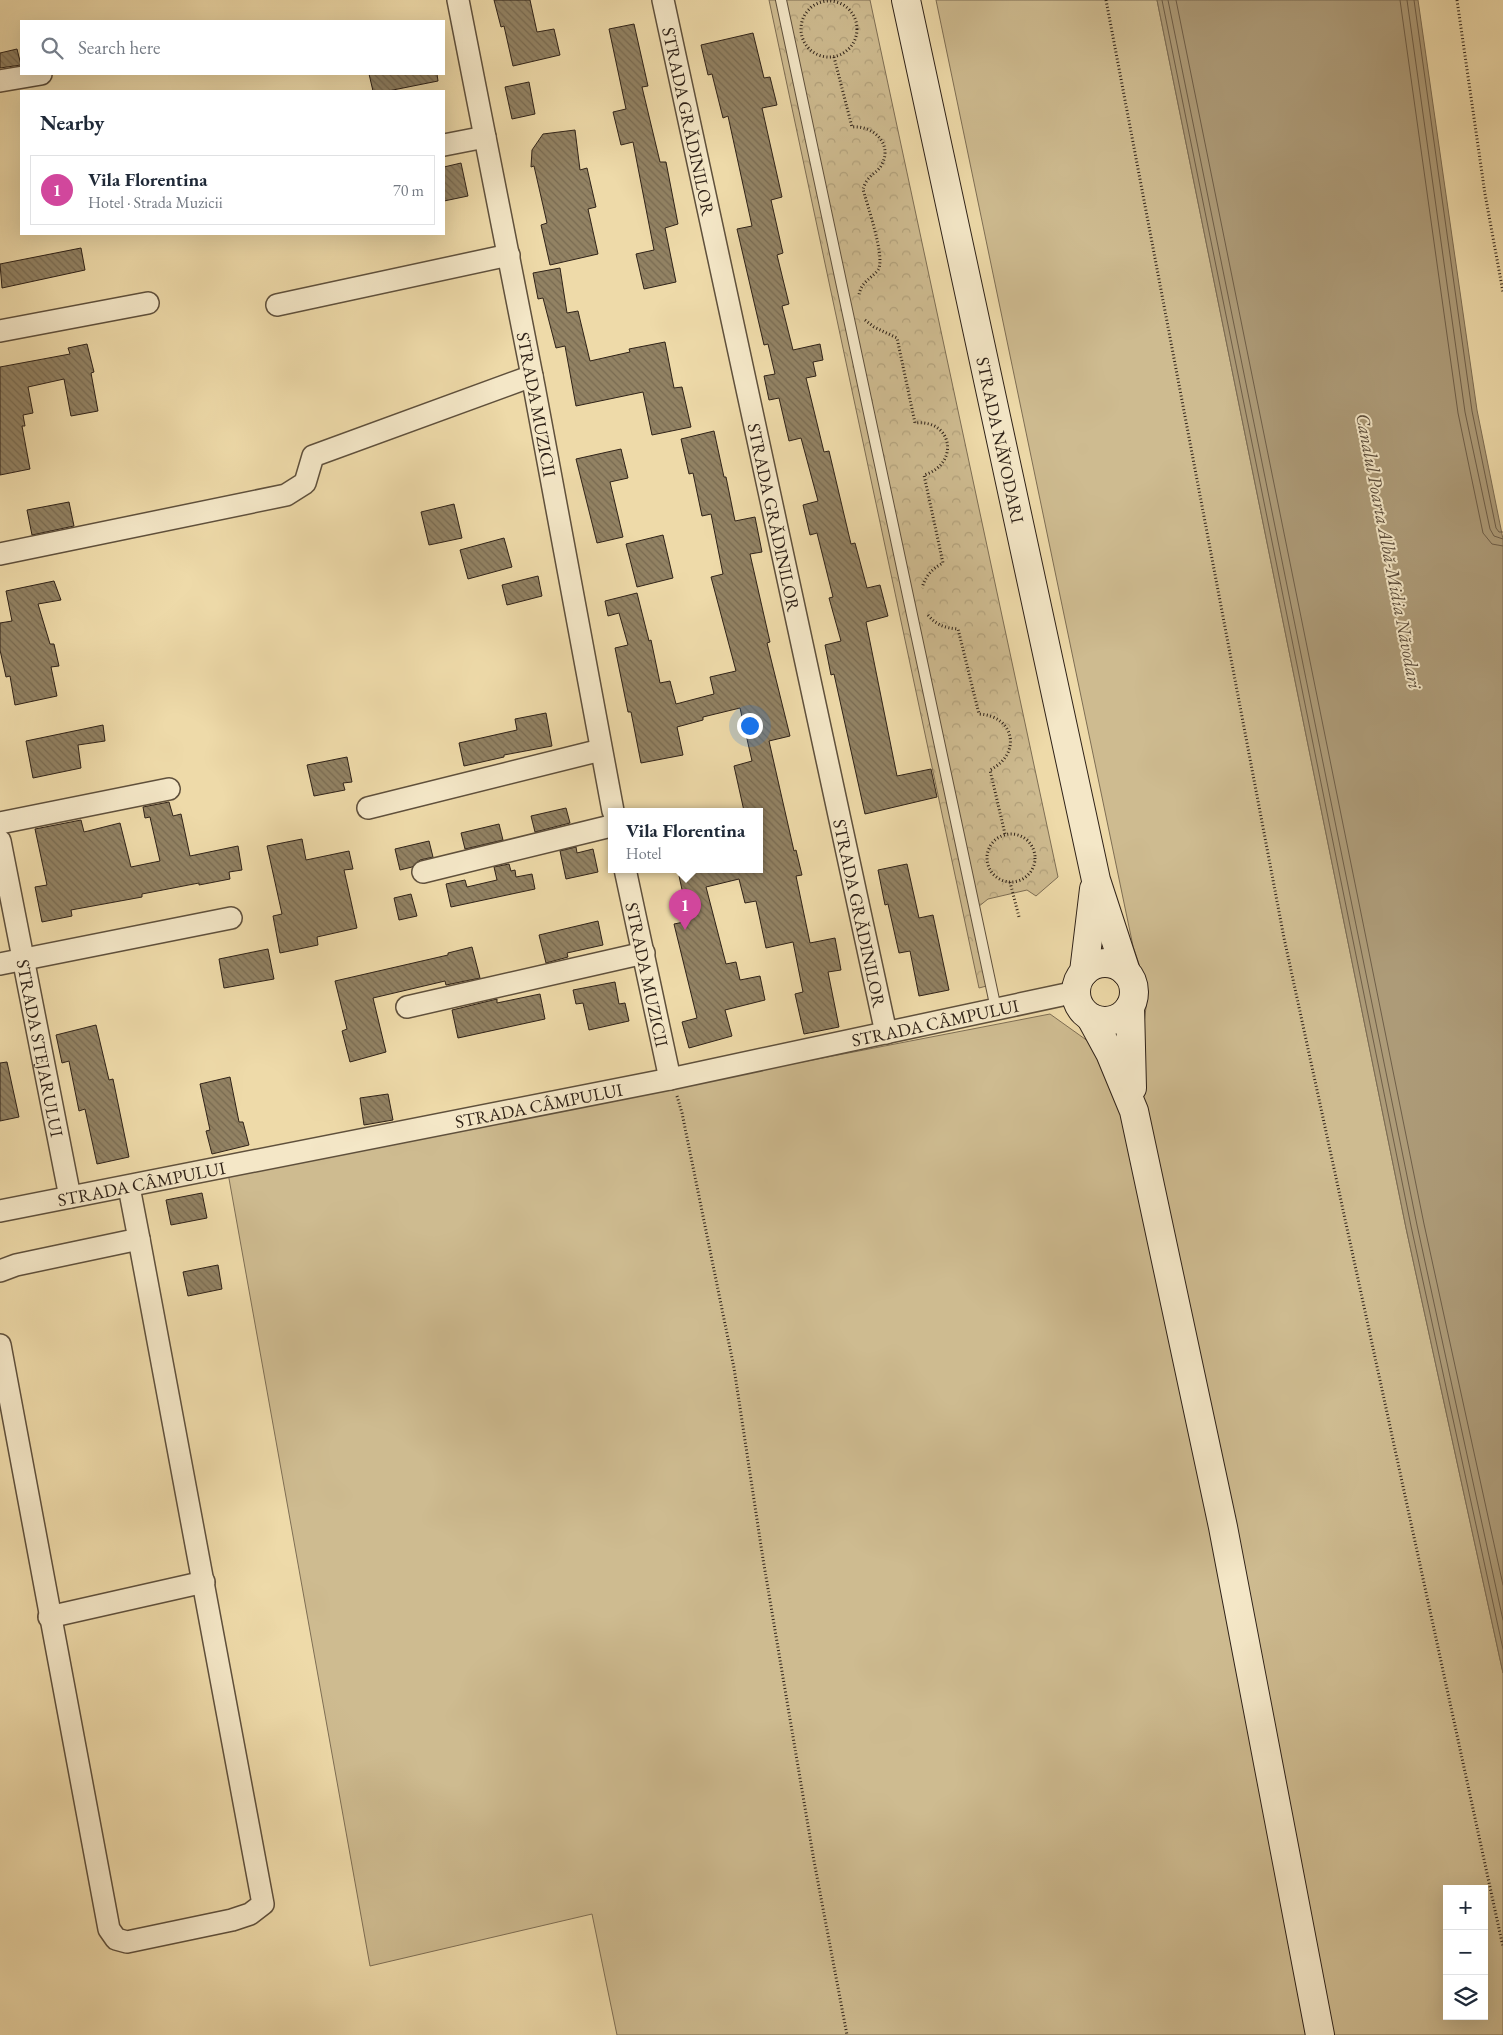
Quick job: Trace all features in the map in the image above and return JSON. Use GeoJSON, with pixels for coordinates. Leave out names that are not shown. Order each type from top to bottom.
{"type":"FeatureCollection","features":[{"type":"Feature","properties":{"kind":"main road","name":"STRADA NĂVODARI"},"geometry":{"type":"LineString","coordinates":[[906,0],[1096,880],[1126,972]]}},
{"type":"Feature","properties":{"kind":"main road","name":"STRADA NĂVODARI"},"geometry":{"type":"LineString","coordinates":[[1080,982],[1096,880]]}},
{"type":"Feature","properties":{"kind":"main road"},"geometry":{"type":"LineString","coordinates":[[1132,1107],[1130,1007],[1134,989],[1126,972],[1109,964],[1100,964],[1091,967],[1080,982],[1078,1004],[1091,1018],[1110,1053],[1132,1107],[1223,1527],[1320,2035]]}},
{"type":"Feature","properties":{"kind":"main road"},"geometry":{"type":"LineString","coordinates":[[1091,1018],[1106,1021],[1115,1019],[1130,1007]]}},
{"type":"Feature","properties":{"kind":"street","name":"STRADA MUZICII"},"geometry":{"type":"LineString","coordinates":[[458,0],[509,255],[612,808]]}},
{"type":"Feature","properties":{"kind":"street","name":"STRADA GRĂDINILOR"},"geometry":{"type":"LineString","coordinates":[[663,0],[886,1033]]}},
{"type":"Feature","properties":{"kind":"street"},"geometry":{"type":"LineString","coordinates":[[0,81],[35,75]]}},
{"type":"Feature","properties":{"kind":"street"},"geometry":{"type":"LineString","coordinates":[[445,145],[485,137]]}},
{"type":"Feature","properties":{"kind":"street"},"geometry":{"type":"LineString","coordinates":[[278,305],[509,255]]}},
{"type":"Feature","properties":{"kind":"street"},"geometry":{"type":"LineString","coordinates":[[0,331],[148,303]]}},
{"type":"Feature","properties":{"kind":"street"},"geometry":{"type":"LineString","coordinates":[[0,554],[286,495],[305,483],[313,456],[532,376]]}},
{"type":"Feature","properties":{"kind":"street"},"geometry":{"type":"LineString","coordinates":[[368,808],[601,750]]}},
{"type":"Feature","properties":{"kind":"street"},"geometry":{"type":"LineString","coordinates":[[0,823],[169,789]]}},
{"type":"Feature","properties":{"kind":"street"},"geometry":{"type":"LineString","coordinates":[[423,872],[608,827]]}},
{"type":"Feature","properties":{"kind":"street","name":"STRADA STEJARULUI"},"geometry":{"type":"LineString","coordinates":[[0,841],[70,1197]]}},
{"type":"Feature","properties":{"kind":"street","name":"STRADA MUZICII"},"geometry":{"type":"LineString","coordinates":[[626,873],[670,1079]]}},
{"type":"Feature","properties":{"kind":"street"},"geometry":{"type":"LineString","coordinates":[[0,964],[231,918]]}},
{"type":"Feature","properties":{"kind":"street"},"geometry":{"type":"LineString","coordinates":[[407,1006],[644,953]]}},
{"type":"Feature","properties":{"kind":"street","name":"STRADA CÂMPULUI"},"geometry":{"type":"LineString","coordinates":[[0,1211],[670,1079],[996,1009],[1080,982]]}},
{"type":"Feature","properties":{"kind":"street"},"geometry":{"type":"LineString","coordinates":[[0,1345],[108,1929],[116,1939],[127,1942],[232,1920],[250,1914],[262,1904],[204,1582],[129,1186]]}},
{"type":"Feature","properties":{"kind":"street"},"geometry":{"type":"LineString","coordinates":[[0,1270],[139,1239]]}},
{"type":"Feature","properties":{"kind":"street"},"geometry":{"type":"LineString","coordinates":[[49,1618],[204,1582]]}},
{"type":"Feature","properties":{"kind":"lane"},"geometry":{"type":"LineString","coordinates":[[781,0],[996,1009]]}},
{"type":"Feature","properties":{"kind":"path"},"geometry":{"type":"LineString","coordinates":[[1106,0],[1284,938],[1503,1947]]}},
{"type":"Feature","properties":{"kind":"path"},"geometry":{"type":"LineString","coordinates":[[1457,0],[1486,194],[1503,292]]}},
{"type":"Feature","properties":{"kind":"path"},"geometry":{"type":"LineString","coordinates":[[824,1],[833,1],[849,9],[857,24],[855,42],[850,49],[834,58],[824,58],[815,54],[808,48],[801,30],[802,20],[808,11],[824,1]]}},
{"type":"Feature","properties":{"kind":"path"},"geometry":{"type":"LineString","coordinates":[[834,58],[852,127],[867,128],[875,132],[881,139],[885,157],[882,165],[877,172],[869,177],[863,189],[880,257],[878,269],[865,281],[858,301]]}},
{"type":"Feature","properties":{"kind":"path"},"geometry":{"type":"LineString","coordinates":[[863,316],[874,327],[897,338],[915,422],[931,424],[938,428],[948,443],[948,452],[940,468],[924,475],[943,563],[933,568],[926,576],[921,592]]}},
{"type":"Feature","properties":{"kind":"path"},"geometry":{"type":"LineString","coordinates":[[926,612],[937,624],[947,628],[958,629],[979,714],[989,714],[998,718],[1005,725],[1009,733],[1011,742],[1005,760],[990,770],[1005,834]]}},
{"type":"Feature","properties":{"kind":"path"},"geometry":{"type":"LineString","coordinates":[[1005,834],[1014,834],[1028,841],[1035,856],[1031,872],[1025,878],[1010,882],[996,876],[988,864],[989,849],[998,838],[1005,834]]}},
{"type":"Feature","properties":{"kind":"path"},"geometry":{"type":"LineString","coordinates":[[1010,882],[1019,916]]}},
{"type":"Feature","properties":{"kind":"path"},"geometry":{"type":"LineString","coordinates":[[670,1079],[682,1113],[734,1368],[762,1559],[814,1861],[847,2035]]}},
{"type":"Feature","properties":{"kind":"green space"},"geometry":{"type":"Polygon","coordinates":[[[769,0],[870,0],[1058,877],[1036,896],[1027,890],[988,899],[978,907],[994,984],[979,988],[769,0]]]}},
{"type":"Feature","properties":{"kind":"green space"},"geometry":{"type":"Polygon","coordinates":[[[936,0],[1157,0],[1406,1228],[1503,1673],[1503,2035],[617,2035],[592,1914],[370,1966],[228,1173],[1050,1014],[1092,1044],[1143,1032],[1148,991],[1133,946],[936,0]]]}},
{"type":"Feature","properties":{"kind":"water","name":"Canalul Poarta Albă-Midia Năvodari"},"geometry":{"type":"Polygon","coordinates":[[[1157,0],[1418,0],[1477,410],[1503,539],[1503,1673],[1406,1228],[1157,0]]]}},
{"type":"Feature","properties":{"kind":"building"},"geometry":{"type":"Polygon","coordinates":[[[494,0],[530,0],[537,32],[554,29],[560,55],[513,66],[504,26],[501,27],[494,0]]]}},
{"type":"Feature","properties":{"kind":"building"},"geometry":{"type":"Polygon","coordinates":[[[634,24],[648,86],[642,87],[660,162],[666,162],[678,224],[665,228],[676,282],[644,289],[636,254],[654,250],[633,142],[621,145],[613,112],[626,109],[609,29],[634,24]]]}},
{"type":"Feature","properties":{"kind":"building"},"geometry":{"type":"Polygon","coordinates":[[[753,33],[764,78],[770,77],[777,105],[762,108],[782,197],[771,200],[783,253],[777,255],[789,304],[782,306],[793,350],[820,344],[823,360],[813,362],[816,376],[806,378],[824,452],[829,451],[851,544],[855,543],[867,588],[880,585],[888,616],[866,622],[897,776],[931,769],[937,797],[865,814],[834,674],[831,675],[825,645],[841,641],[829,598],[833,597],[817,533],[810,535],[803,505],[818,501],[801,438],[789,441],[779,398],[769,400],[764,376],[775,374],[768,344],[764,345],[737,229],[752,226],[728,116],[723,118],[712,74],[708,75],[701,45],[753,33]]]}},
{"type":"Feature","properties":{"kind":"building"},"geometry":{"type":"Polygon","coordinates":[[[17,49],[20,65],[0,68],[0,53],[17,49]]]}},
{"type":"Feature","properties":{"kind":"building"},"geometry":{"type":"Polygon","coordinates":[[[369,75],[437,75],[438,81],[393,90],[373,90],[369,75]]]}},
{"type":"Feature","properties":{"kind":"building"},"geometry":{"type":"Polygon","coordinates":[[[529,82],[535,114],[512,119],[505,87],[529,82]]]}},
{"type":"Feature","properties":{"kind":"building"},"geometry":{"type":"Polygon","coordinates":[[[575,130],[580,170],[587,168],[596,207],[588,209],[598,254],[550,265],[541,225],[547,223],[534,166],[531,167],[532,150],[543,134],[575,130]]]}},
{"type":"Feature","properties":{"kind":"building"},"geometry":{"type":"Polygon","coordinates":[[[461,163],[468,196],[445,201],[445,167],[461,163]]]}},
{"type":"Feature","properties":{"kind":"building"},"geometry":{"type":"Polygon","coordinates":[[[81,248],[85,270],[2,288],[0,264],[81,248]]]}},
{"type":"Feature","properties":{"kind":"building"},"geometry":{"type":"Polygon","coordinates":[[[560,268],[567,313],[578,311],[590,361],[630,352],[629,349],[665,342],[674,388],[682,387],[691,427],[652,435],[643,392],[576,406],[565,346],[556,348],[543,298],[538,299],[533,273],[560,268]]]}},
{"type":"Feature","properties":{"kind":"building"},"geometry":{"type":"Polygon","coordinates":[[[87,344],[94,372],[91,373],[98,411],[71,416],[64,379],[28,387],[33,413],[23,415],[25,426],[22,426],[30,469],[0,475],[0,367],[70,354],[68,348],[87,344]]]}},
{"type":"Feature","properties":{"kind":"building"},"geometry":{"type":"Polygon","coordinates":[[[714,431],[735,521],[755,517],[762,552],[750,554],[770,642],[767,643],[790,736],[769,741],[794,851],[796,850],[802,875],[796,876],[810,943],[835,938],[841,970],[828,972],[839,1027],[804,1034],[795,994],[803,992],[793,942],[766,948],[756,901],[745,903],[739,879],[706,887],[726,964],[736,962],[740,980],[760,976],[765,1000],[725,1010],[732,1036],[689,1048],[682,1022],[697,1018],[674,924],[689,921],[679,876],[692,873],[763,873],[763,808],[743,808],[734,766],[752,761],[740,708],[703,717],[703,720],[677,727],[683,755],[641,763],[615,648],[628,645],[619,613],[608,616],[605,601],[637,593],[649,641],[651,640],[660,683],[670,681],[676,704],[714,694],[710,677],[736,671],[711,577],[723,574],[711,514],[702,516],[693,473],[689,474],[681,439],[714,431]]]}},
{"type":"Feature","properties":{"kind":"building"},"geometry":{"type":"Polygon","coordinates":[[[621,449],[628,478],[610,482],[623,537],[597,543],[576,459],[621,449]]]}},
{"type":"Feature","properties":{"kind":"building"},"geometry":{"type":"Polygon","coordinates":[[[69,502],[74,526],[32,535],[27,510],[69,502]]]}},
{"type":"Feature","properties":{"kind":"building"},"geometry":{"type":"Polygon","coordinates":[[[454,504],[462,538],[429,545],[421,512],[454,504]]]}},
{"type":"Feature","properties":{"kind":"building"},"geometry":{"type":"Polygon","coordinates":[[[663,535],[673,578],[637,587],[626,544],[663,535]]]}},
{"type":"Feature","properties":{"kind":"building"},"geometry":{"type":"Polygon","coordinates":[[[504,538],[512,567],[468,579],[460,550],[504,538]]]}},
{"type":"Feature","properties":{"kind":"building"},"geometry":{"type":"Polygon","coordinates":[[[538,576],[542,596],[507,605],[502,585],[538,576]]]}},
{"type":"Feature","properties":{"kind":"building"},"geometry":{"type":"Polygon","coordinates":[[[54,581],[61,600],[38,604],[50,644],[54,644],[59,666],[51,667],[57,696],[15,705],[10,676],[6,677],[0,650],[0,623],[12,621],[6,591],[54,581]]]}},
{"type":"Feature","properties":{"kind":"building"},"geometry":{"type":"Polygon","coordinates":[[[546,713],[552,746],[504,755],[504,757],[464,766],[459,743],[517,730],[515,719],[546,713]]]}},
{"type":"Feature","properties":{"kind":"building"},"geometry":{"type":"Polygon","coordinates":[[[103,725],[105,741],[78,745],[81,768],[33,778],[26,741],[103,725]]]}},
{"type":"Feature","properties":{"kind":"building"},"geometry":{"type":"Polygon","coordinates":[[[347,757],[352,782],[343,783],[345,790],[314,796],[307,765],[347,757]]]}},
{"type":"Feature","properties":{"kind":"building"},"geometry":{"type":"Polygon","coordinates":[[[169,802],[173,816],[181,814],[190,856],[238,846],[242,870],[229,872],[230,879],[142,894],[142,897],[71,910],[72,916],[42,922],[35,887],[47,885],[35,829],[81,820],[84,832],[120,823],[131,867],[160,861],[150,817],[145,818],[143,807],[169,802]]]}},
{"type":"Feature","properties":{"kind":"building"},"geometry":{"type":"Polygon","coordinates":[[[566,808],[570,823],[535,832],[531,816],[566,808]]]}},
{"type":"Feature","properties":{"kind":"building"},"geometry":{"type":"Polygon","coordinates":[[[499,824],[503,840],[465,849],[461,833],[499,824]]]}},
{"type":"Feature","properties":{"kind":"building"},"geometry":{"type":"Polygon","coordinates":[[[302,839],[306,860],[349,851],[353,869],[344,870],[357,928],[317,937],[318,945],[280,953],[273,916],[282,914],[267,846],[302,839]]]}},
{"type":"Feature","properties":{"kind":"building"},"geometry":{"type":"Polygon","coordinates":[[[429,841],[433,857],[420,860],[412,867],[400,870],[395,849],[429,841]]]}},
{"type":"Feature","properties":{"kind":"building"},"geometry":{"type":"Polygon","coordinates":[[[576,847],[577,853],[593,849],[598,872],[566,879],[560,851],[576,847]]]}},
{"type":"Feature","properties":{"kind":"building"},"geometry":{"type":"Polygon","coordinates":[[[509,864],[511,871],[515,870],[516,877],[532,874],[535,889],[451,907],[446,884],[465,880],[467,887],[497,880],[494,867],[509,864]]]}},
{"type":"Feature","properties":{"kind":"building"},"geometry":{"type":"Polygon","coordinates":[[[907,864],[919,918],[933,915],[949,990],[919,996],[910,951],[899,953],[888,904],[885,905],[878,870],[907,864]]]}},
{"type":"Feature","properties":{"kind":"building"},"geometry":{"type":"Polygon","coordinates":[[[411,894],[417,916],[399,920],[394,898],[411,894]]]}},
{"type":"Feature","properties":{"kind":"building"},"geometry":{"type":"Polygon","coordinates":[[[598,921],[603,945],[567,953],[568,957],[546,963],[539,935],[598,921]]]}},
{"type":"Feature","properties":{"kind":"building"},"geometry":{"type":"Polygon","coordinates":[[[472,947],[480,978],[446,985],[445,981],[373,998],[386,1052],[350,1062],[342,1031],[347,1029],[335,981],[448,955],[448,953],[472,947]]]}},
{"type":"Feature","properties":{"kind":"building"},"geometry":{"type":"Polygon","coordinates":[[[268,949],[274,979],[224,988],[219,959],[268,949]]]}},
{"type":"Feature","properties":{"kind":"building"},"geometry":{"type":"Polygon","coordinates":[[[615,982],[619,1004],[625,1003],[629,1021],[589,1030],[583,1003],[576,1004],[573,990],[615,982]]]}},
{"type":"Feature","properties":{"kind":"building"},"geometry":{"type":"Polygon","coordinates":[[[540,994],[545,1019],[458,1038],[452,1010],[497,999],[497,1003],[540,994]]]}},
{"type":"Feature","properties":{"kind":"building"},"geometry":{"type":"Polygon","coordinates":[[[96,1025],[109,1080],[113,1079],[129,1157],[97,1164],[85,1109],[79,1111],[69,1061],[62,1063],[56,1035],[96,1025]]]}},
{"type":"Feature","properties":{"kind":"building"},"geometry":{"type":"Polygon","coordinates":[[[7,1062],[19,1117],[0,1121],[0,1063],[7,1062]]]}},
{"type":"Feature","properties":{"kind":"building"},"geometry":{"type":"Polygon","coordinates":[[[230,1077],[239,1122],[243,1122],[249,1145],[212,1154],[206,1131],[210,1130],[200,1084],[230,1077]]]}},
{"type":"Feature","properties":{"kind":"building"},"geometry":{"type":"Polygon","coordinates":[[[388,1094],[393,1120],[364,1125],[360,1098],[388,1094]]]}},
{"type":"Feature","properties":{"kind":"building"},"geometry":{"type":"Polygon","coordinates":[[[202,1193],[207,1218],[171,1225],[166,1200],[202,1193]]]}},
{"type":"Feature","properties":{"kind":"building"},"geometry":{"type":"Polygon","coordinates":[[[218,1265],[222,1289],[188,1296],[183,1272],[218,1265]]]}},
{"type":"Feature","properties":{"kind":"place","name":"Vila Florentina"},"geometry":{"type":"Point","coordinates":[685,930]}}]}
